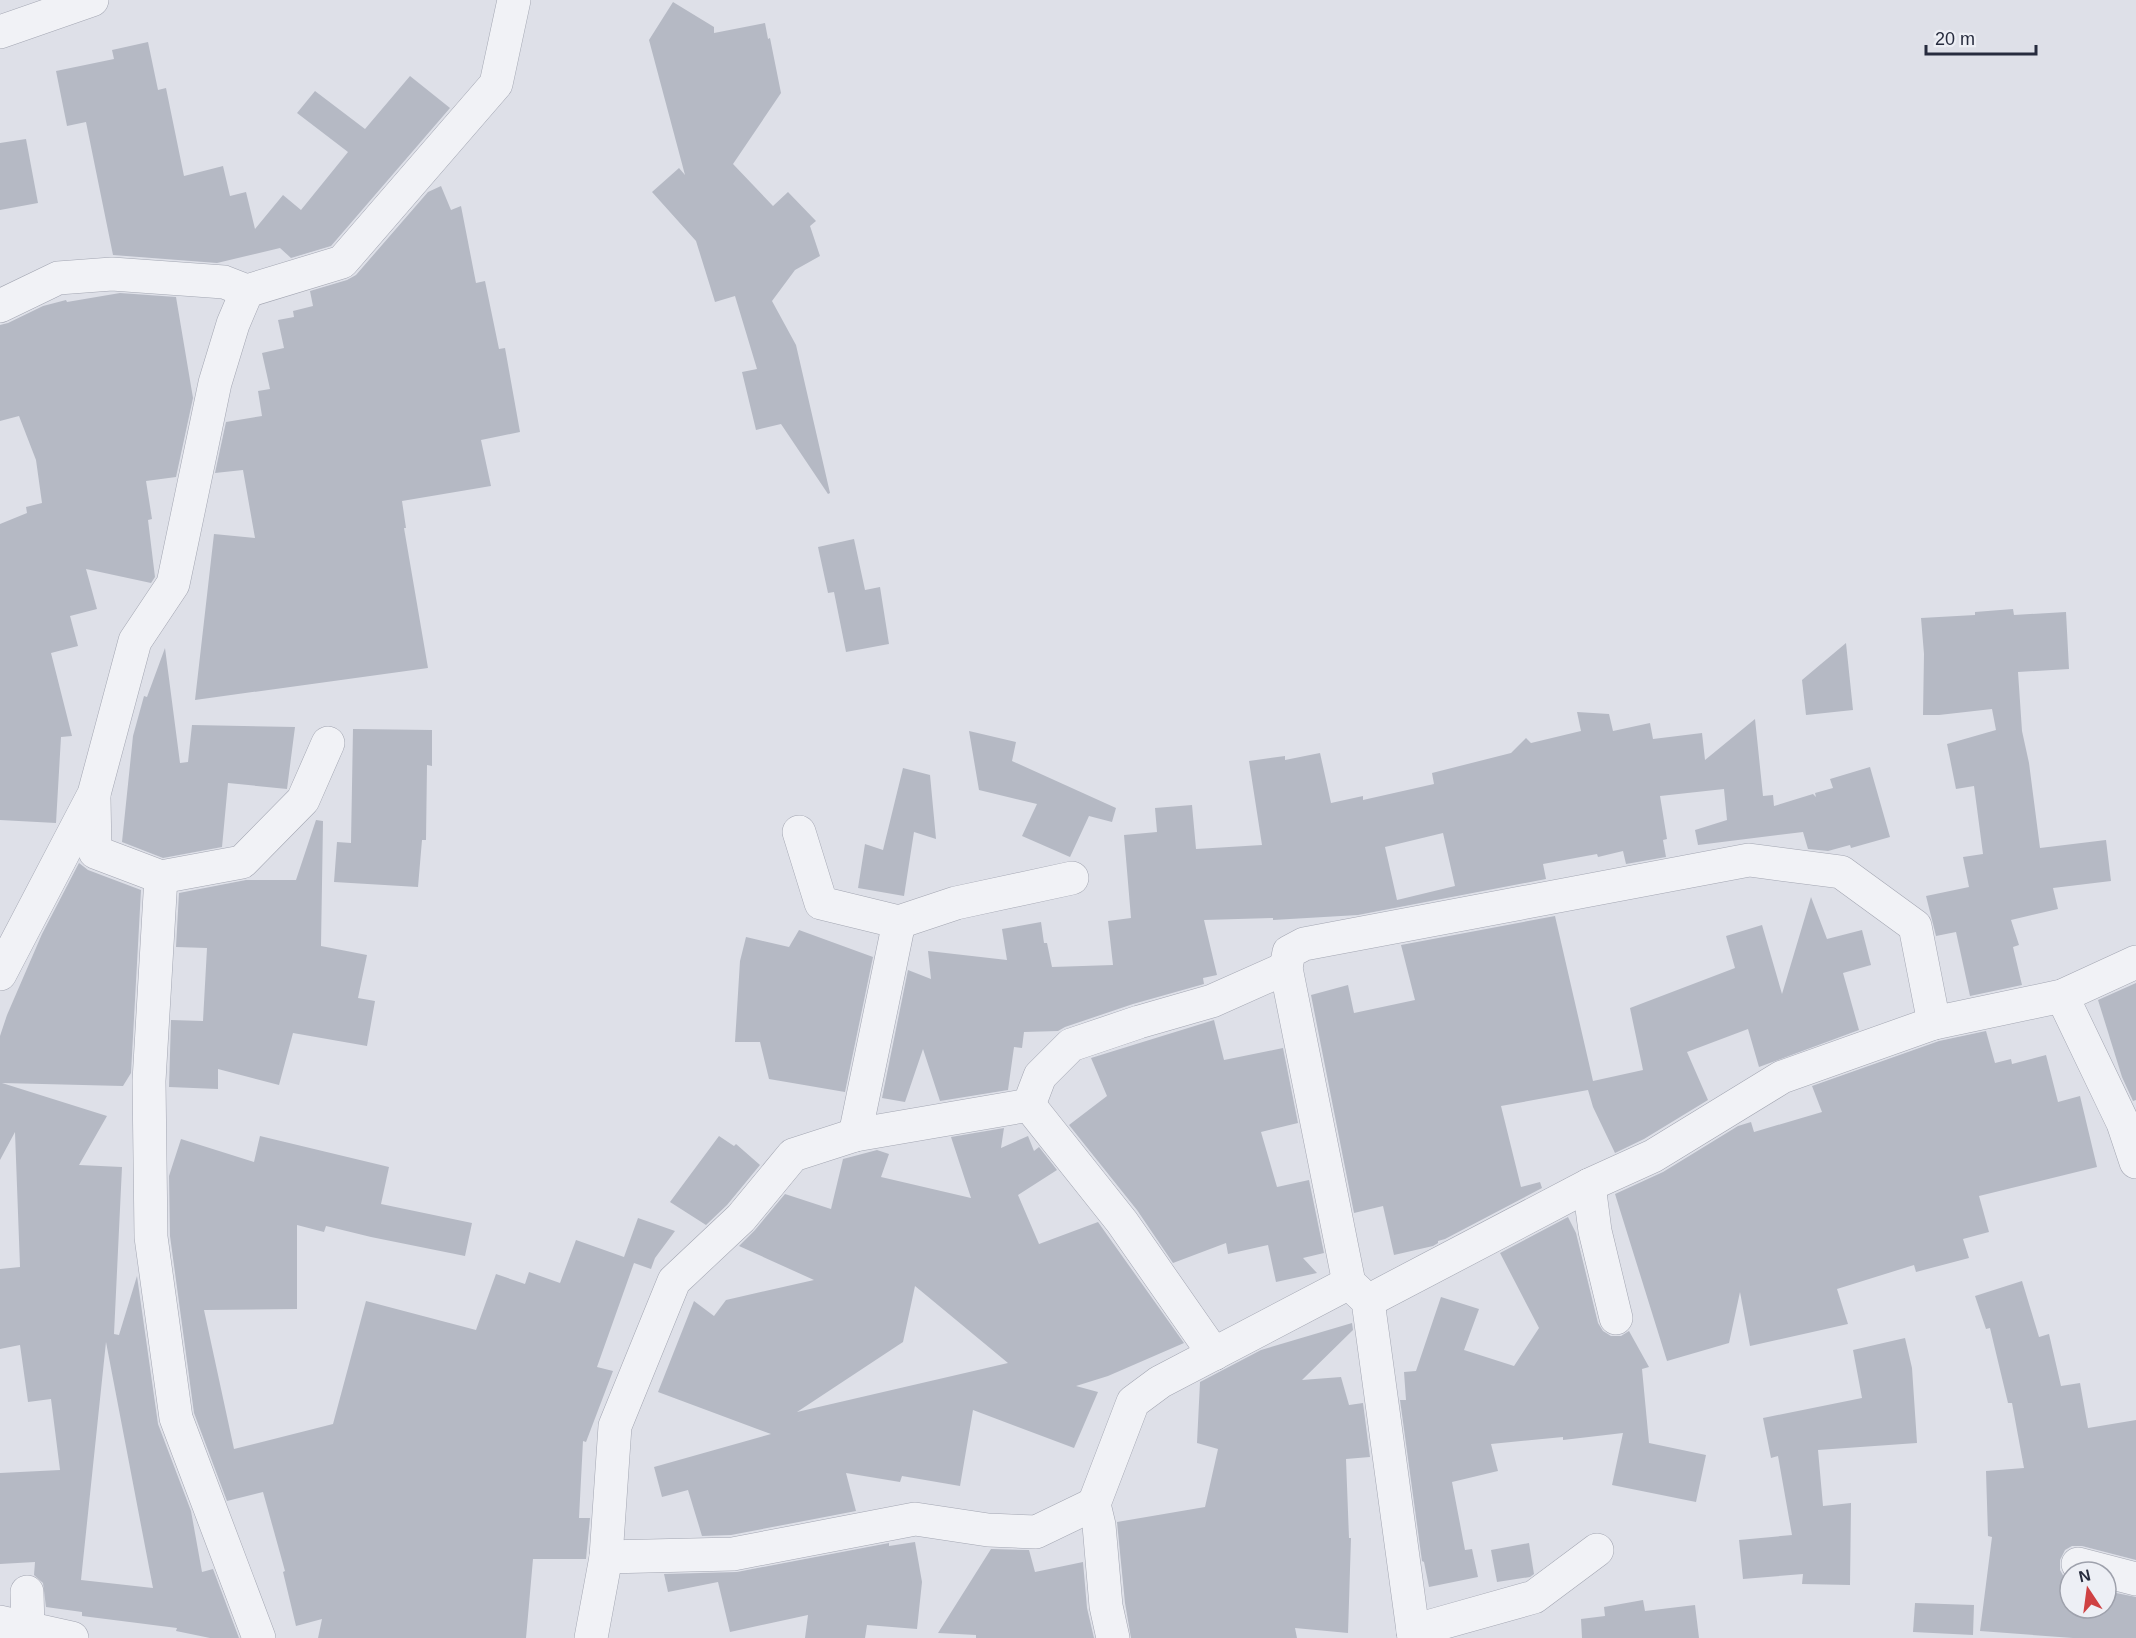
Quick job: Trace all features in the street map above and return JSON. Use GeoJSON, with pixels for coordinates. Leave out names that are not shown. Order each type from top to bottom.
{"type":"FeatureCollection","features":[{"type":"Feature","properties":{"kind":"street"},"geometry":{"type":"LineString","coordinates":[[0,32],[92,0]]}},
{"type":"Feature","properties":{"kind":"street"},"geometry":{"type":"LineString","coordinates":[[0,306],[58,278],[112,274],[224,282],[247,291],[342,262],[496,84],[514,0]]}},
{"type":"Feature","properties":{"kind":"street"},"geometry":{"type":"LineString","coordinates":[[0,974],[94,794],[135,641],[173,584],[214,383],[233,324],[247,291]]}},
{"type":"Feature","properties":{"kind":"street"},"geometry":{"type":"LineString","coordinates":[[94,794],[95,852],[161,877],[242,862],[303,800],[328,743]]}},
{"type":"Feature","properties":{"kind":"street"},"geometry":{"type":"LineString","coordinates":[[798,832],[821,903],[899,922],[956,903],[1072,878]]}},
{"type":"Feature","properties":{"kind":"street"},"geometry":{"type":"LineString","coordinates":[[1597,1550],[1534,1597],[1413,1635],[1359,1292],[1286,968],[1289,952],[1304,944],[1749,860],[1841,872],[1915,926],[1934,1023]]}},
{"type":"Feature","properties":{"kind":"street"},"geometry":{"type":"LineString","coordinates":[[161,877],[149,1081],[151,1238],[176,1418],[259,1638]]}},
{"type":"Feature","properties":{"kind":"street"},"geometry":{"type":"LineString","coordinates":[[855,1135],[899,922]]}},
{"type":"Feature","properties":{"kind":"street"},"geometry":{"type":"LineString","coordinates":[[1113,1638],[1106,1606],[1099,1525],[1094,1504],[1133,1402],[1160,1382],[1214,1354],[1359,1292],[1653,1156],[1782,1077],[1934,1023],[2062,996],[2136,962]]}},
{"type":"Feature","properties":{"kind":"street"},"geometry":{"type":"LineString","coordinates":[[1029,1105],[1040,1076],[1071,1045],[1212,1001],[1286,968]]}},
{"type":"Feature","properties":{"kind":"street"},"geometry":{"type":"LineString","coordinates":[[2062,996],[2123,1122],[2136,1162]]}},
{"type":"Feature","properties":{"kind":"street"},"geometry":{"type":"LineString","coordinates":[[591,1638],[606,1557],[615,1426],[674,1281],[754,1218],[793,1155],[855,1135],[1029,1105]]}},
{"type":"Feature","properties":{"kind":"street"},"geometry":{"type":"LineString","coordinates":[[1029,1105],[1122,1222],[1214,1354]]}},
{"type":"Feature","properties":{"kind":"street"},"geometry":{"type":"LineString","coordinates":[[1589,1185],[1595,1231],[1616,1318]]}},
{"type":"Feature","properties":{"kind":"street"},"geometry":{"type":"LineString","coordinates":[[606,1557],[733,1554],[915,1519],[988,1530],[1036,1532],[1094,1504]]}},
{"type":"Feature","properties":{"kind":"street"},"geometry":{"type":"LineString","coordinates":[[2118,1574],[2136,1579]]}},
{"type":"Feature","properties":{"kind":"street"},"geometry":{"type":"LineString","coordinates":[[27,1592],[14,1626],[72,1638]]}},
{"type":"Feature","properties":{"kind":"building"},"geometry":{"type":"Polygon","coordinates":[[[673,2],[714,27],[714,33],[765,23],[768,39],[770,38],[781,93],[733,164],[773,206],[788,192],[816,221],[810,226],[820,256],[795,270],[772,301],[796,345],[830,493],[828,494],[781,424],[756,430],[742,372],[757,369],[735,296],[715,302],[696,241],[652,192],[679,168],[685,175],[649,40],[673,2]]]}},
{"type":"Feature","properties":{"kind":"building"},"geometry":{"type":"Polygon","coordinates":[[[148,42],[158,90],[166,88],[184,176],[223,166],[230,196],[246,192],[255,229],[283,195],[301,210],[348,152],[297,113],[315,91],[365,129],[410,76],[450,108],[331,246],[291,258],[280,248],[217,263],[113,255],[86,122],[67,126],[56,71],[114,59],[112,50],[148,42]]]}},
{"type":"Feature","properties":{"kind":"building"},"geometry":{"type":"Polygon","coordinates":[[[26,139],[38,203],[0,210],[0,143],[26,139]]]}},
{"type":"Feature","properties":{"kind":"building"},"geometry":{"type":"Polygon","coordinates":[[[441,186],[451,210],[461,206],[476,283],[485,281],[499,349],[505,348],[520,432],[481,440],[491,486],[402,501],[406,528],[404,528],[428,668],[195,700],[214,534],[255,538],[243,470],[215,473],[226,422],[262,416],[258,391],[270,389],[262,353],[284,348],[278,320],[294,317],[293,311],[313,306],[310,291],[356,275],[428,192],[441,186]]]}},
{"type":"Feature","properties":{"kind":"building"},"geometry":{"type":"Polygon","coordinates":[[[120,293],[176,297],[193,398],[176,477],[146,481],[152,519],[148,520],[155,577],[151,583],[86,569],[97,609],[70,616],[78,646],[51,653],[72,736],[61,737],[56,823],[0,820],[0,524],[27,513],[26,507],[42,503],[36,460],[19,416],[0,421],[0,325],[43,306],[66,300],[67,302],[120,293]]]}},
{"type":"Feature","properties":{"kind":"building"},"geometry":{"type":"Polygon","coordinates":[[[854,539],[865,590],[880,587],[889,644],[846,652],[834,592],[828,593],[818,547],[854,539]]]}},
{"type":"Feature","properties":{"kind":"building"},"geometry":{"type":"Polygon","coordinates":[[[2013,609],[2014,615],[2066,612],[2069,669],[2018,672],[2022,731],[2029,763],[2040,848],[2106,840],[2111,881],[2053,888],[2058,909],[2011,920],[2019,945],[2013,947],[2022,985],[1970,996],[1956,932],[1936,936],[1926,896],[1969,887],[1963,857],[1983,854],[1974,786],[1956,789],[1947,744],[1996,730],[1992,709],[1923,715],[1924,654],[1921,618],[1975,615],[1975,612],[2013,609]]]}},
{"type":"Feature","properties":{"kind":"building"},"geometry":{"type":"Polygon","coordinates":[[[1846,643],[1853,710],[1806,715],[1802,680],[1846,643]]]}},
{"type":"Feature","properties":{"kind":"building"},"geometry":{"type":"Polygon","coordinates":[[[165,648],[180,763],[188,762],[192,725],[295,727],[287,789],[228,783],[222,847],[163,858],[122,842],[133,736],[144,696],[147,697],[165,648]]]}},
{"type":"Feature","properties":{"kind":"building"},"geometry":{"type":"Polygon","coordinates":[[[1577,712],[1609,714],[1613,731],[1650,723],[1653,739],[1702,733],[1705,760],[1755,719],[1763,796],[1773,795],[1774,806],[1813,794],[1816,797],[1815,793],[1833,788],[1830,779],[1870,767],[1890,837],[1851,848],[1850,845],[1828,851],[1808,849],[1803,832],[1698,845],[1695,830],[1727,820],[1724,789],[1660,796],[1667,839],[1663,840],[1666,857],[1626,864],[1623,851],[1598,857],[1597,854],[1543,864],[1546,879],[1358,915],[1273,920],[1273,918],[1204,920],[1217,975],[1203,978],[1204,984],[1133,1004],[1058,1031],[1024,1032],[1022,1048],[1014,1047],[1008,1090],[940,1101],[923,1049],[905,1102],[882,1098],[908,970],[931,979],[928,951],[1007,960],[1002,929],[1041,922],[1044,943],[1047,943],[1052,967],[1113,965],[1108,921],[1131,918],[1124,835],[1157,832],[1155,808],[1192,805],[1196,849],[1262,845],[1249,761],[1285,756],[1285,760],[1320,753],[1331,803],[1363,796],[1363,800],[1434,784],[1432,773],[1511,753],[1526,738],[1531,743],[1581,731],[1577,712]],[[1443,833],[1385,847],[1397,900],[1455,886],[1443,833]]]}},
{"type":"Feature","properties":{"kind":"building"},"geometry":{"type":"Polygon","coordinates":[[[353,729],[432,730],[432,766],[427,765],[426,840],[422,840],[418,887],[334,882],[337,842],[351,843],[353,729]]]}},
{"type":"Feature","properties":{"kind":"building"},"geometry":{"type":"Polygon","coordinates":[[[969,731],[1016,742],[1012,761],[1116,808],[1112,822],[1089,816],[1070,857],[1022,836],[1037,804],[979,790],[969,731]]]}},
{"type":"Feature","properties":{"kind":"building"},"geometry":{"type":"Polygon","coordinates":[[[903,768],[930,775],[936,839],[914,832],[904,896],[858,888],[865,844],[883,850],[903,768]]]}},
{"type":"Feature","properties":{"kind":"building"},"geometry":{"type":"Polygon","coordinates":[[[316,820],[323,821],[321,946],[367,955],[358,998],[375,1001],[367,1046],[293,1033],[279,1085],[218,1069],[218,1089],[169,1087],[171,1020],[203,1021],[207,948],[176,947],[179,893],[246,880],[296,880],[316,820]]]}},
{"type":"Feature","properties":{"kind":"building"},"geometry":{"type":"Polygon","coordinates":[[[79,863],[88,870],[141,890],[131,1073],[123,1086],[2,1083],[107,1116],[79,1165],[122,1167],[114,1334],[119,1335],[137,1276],[158,1424],[191,1511],[202,1572],[213,1569],[239,1638],[210,1638],[176,1631],[177,1628],[82,1616],[82,1612],[46,1607],[43,1583],[34,1575],[35,1562],[0,1564],[0,1473],[60,1470],[51,1399],[28,1402],[20,1345],[0,1349],[0,1269],[20,1267],[15,1132],[0,1160],[0,1036],[42,934],[79,863]],[[106,1342],[81,1580],[153,1588],[106,1342]]]}},
{"type":"Feature","properties":{"kind":"building"},"geometry":{"type":"Polygon","coordinates":[[[1811,897],[1827,939],[1862,930],[1871,965],[1843,973],[1859,1030],[1759,1067],[1748,1029],[1687,1052],[1708,1100],[1644,1139],[1615,1153],[1593,1107],[1588,1090],[1501,1106],[1521,1187],[1540,1182],[1542,1188],[1438,1241],[1433,1246],[1394,1255],[1383,1206],[1354,1213],[1311,995],[1348,985],[1354,1013],[1415,1000],[1401,945],[1555,916],[1593,1081],[1643,1070],[1630,1008],[1735,968],[1726,936],[1762,925],[1782,994],[1811,897]]]}},
{"type":"Feature","properties":{"kind":"building"},"geometry":{"type":"Polygon","coordinates":[[[799,930],[873,957],[845,1092],[769,1079],[760,1042],[735,1042],[740,961],[746,937],[789,947],[799,930]]]}},
{"type":"Feature","properties":{"kind":"building"},"geometry":{"type":"Polygon","coordinates":[[[2136,983],[2136,1100],[2133,1101],[2122,1077],[2098,1000],[2136,983]]]}},
{"type":"Feature","properties":{"kind":"building"},"geometry":{"type":"Polygon","coordinates":[[[1214,1020],[1224,1060],[1283,1048],[1298,1123],[1261,1132],[1277,1187],[1309,1180],[1324,1253],[1303,1258],[1317,1273],[1276,1282],[1268,1245],[1228,1254],[1226,1243],[1173,1263],[1137,1210],[1069,1125],[1107,1096],[1091,1058],[1214,1020]]]}},
{"type":"Feature","properties":{"kind":"building"},"geometry":{"type":"Polygon","coordinates":[[[1986,1031],[1995,1063],[2011,1059],[2012,1064],[2046,1055],[2058,1102],[2080,1096],[2097,1167],[1979,1196],[1989,1232],[1963,1239],[1969,1258],[1916,1272],[1914,1265],[1837,1289],[1848,1324],[1750,1346],[1740,1292],[1729,1343],[1667,1361],[1615,1194],[1663,1172],[1738,1126],[1751,1122],[1754,1132],[1822,1112],[1812,1086],[1939,1041],[1986,1031]]]}},
{"type":"Feature","properties":{"kind":"building"},"geometry":{"type":"Polygon","coordinates":[[[1004,1128],[1001,1148],[1028,1136],[1034,1151],[1039,1147],[1057,1170],[1018,1195],[1039,1244],[1098,1222],[1184,1343],[1108,1376],[1076,1386],[1098,1392],[1074,1448],[973,1410],[960,1486],[902,1476],[900,1482],[846,1473],[856,1511],[731,1535],[702,1536],[688,1490],[662,1497],[654,1467],[771,1434],[658,1392],[694,1301],[714,1316],[726,1300],[814,1280],[739,1246],[785,1194],[831,1209],[843,1159],[877,1150],[889,1154],[881,1177],[971,1198],[951,1137],[1004,1128]],[[915,1286],[903,1342],[797,1412],[1008,1363],[915,1286]]]}},
{"type":"Feature","properties":{"kind":"building"},"geometry":{"type":"Polygon","coordinates":[[[260,1136],[389,1167],[381,1204],[472,1223],[465,1256],[326,1226],[324,1232],[297,1225],[297,1309],[204,1310],[234,1449],[333,1424],[366,1301],[476,1330],[496,1274],[525,1284],[529,1272],[560,1283],[576,1240],[624,1257],[638,1218],[675,1231],[655,1258],[651,1269],[634,1263],[597,1367],[613,1371],[586,1442],[583,1441],[579,1518],[590,1518],[586,1559],[533,1559],[526,1638],[318,1638],[322,1619],[296,1626],[283,1572],[285,1571],[263,1492],[227,1501],[194,1413],[170,1236],[169,1176],[181,1139],[254,1162],[260,1136]]]}},
{"type":"Feature","properties":{"kind":"building"},"geometry":{"type":"Polygon","coordinates":[[[719,1136],[734,1146],[736,1144],[760,1165],[727,1205],[706,1225],[670,1202],[719,1136]]]}},
{"type":"Feature","properties":{"kind":"building"},"geometry":{"type":"Polygon","coordinates":[[[1568,1217],[1576,1233],[1598,1323],[1603,1331],[1611,1336],[1621,1336],[1629,1331],[1649,1367],[1642,1369],[1649,1443],[1706,1455],[1696,1502],[1612,1485],[1623,1433],[1563,1440],[1563,1437],[1491,1444],[1498,1471],[1452,1482],[1465,1550],[1472,1549],[1478,1577],[1429,1587],[1422,1561],[1400,1400],[1406,1400],[1404,1372],[1416,1371],[1441,1297],[1479,1309],[1464,1350],[1514,1366],[1539,1328],[1500,1253],[1568,1217]]]}},
{"type":"Feature","properties":{"kind":"building"},"geometry":{"type":"Polygon","coordinates":[[[2022,1281],[2039,1337],[2049,1334],[2061,1386],[2080,1383],[2088,1428],[2136,1420],[2136,1560],[2082,1546],[2072,1546],[2065,1550],[2058,1560],[2058,1620],[2118,1620],[2118,1593],[2136,1597],[2136,1638],[2073,1638],[1980,1631],[1992,1537],[1988,1536],[1986,1471],[2024,1468],[2012,1403],[2008,1403],[1990,1328],[1986,1329],[1975,1296],[2022,1281]]]}},
{"type":"Feature","properties":{"kind":"building"},"geometry":{"type":"Polygon","coordinates":[[[1352,1323],[1353,1330],[1302,1380],[1341,1377],[1349,1405],[1363,1403],[1370,1457],[1346,1459],[1349,1538],[1351,1538],[1348,1633],[1295,1628],[1297,1638],[1131,1638],[1117,1522],[1205,1507],[1218,1449],[1197,1443],[1200,1382],[1261,1350],[1352,1323]]]}},
{"type":"Feature","properties":{"kind":"building"},"geometry":{"type":"Polygon","coordinates":[[[1905,1338],[1912,1368],[1917,1443],[1818,1450],[1823,1506],[1851,1503],[1850,1585],[1802,1584],[1803,1574],[1743,1579],[1739,1540],[1792,1535],[1778,1456],[1771,1458],[1763,1418],[1862,1398],[1853,1350],[1905,1338]]]}},
{"type":"Feature","properties":{"kind":"building"},"geometry":{"type":"Polygon","coordinates":[[[915,1542],[922,1582],[917,1629],[867,1625],[865,1638],[805,1638],[808,1615],[730,1632],[718,1582],[668,1592],[664,1574],[737,1572],[889,1543],[889,1546],[915,1542]]]}},
{"type":"Feature","properties":{"kind":"building"},"geometry":{"type":"Polygon","coordinates":[[[1529,1543],[1534,1574],[1530,1577],[1497,1582],[1491,1550],[1529,1543]]]}},
{"type":"Feature","properties":{"kind":"building"},"geometry":{"type":"Polygon","coordinates":[[[991,1549],[1029,1550],[1035,1572],[1083,1562],[1087,1608],[1094,1638],[976,1638],[976,1635],[938,1633],[991,1549]]]}},
{"type":"Feature","properties":{"kind":"building"},"geometry":{"type":"Polygon","coordinates":[[[1643,1600],[1645,1611],[1695,1605],[1699,1638],[1582,1638],[1581,1619],[1605,1616],[1604,1607],[1643,1600]]]}},
{"type":"Feature","properties":{"kind":"building"},"geometry":{"type":"Polygon","coordinates":[[[1915,1603],[1974,1605],[1973,1635],[1913,1632],[1915,1603]]]}}]}
